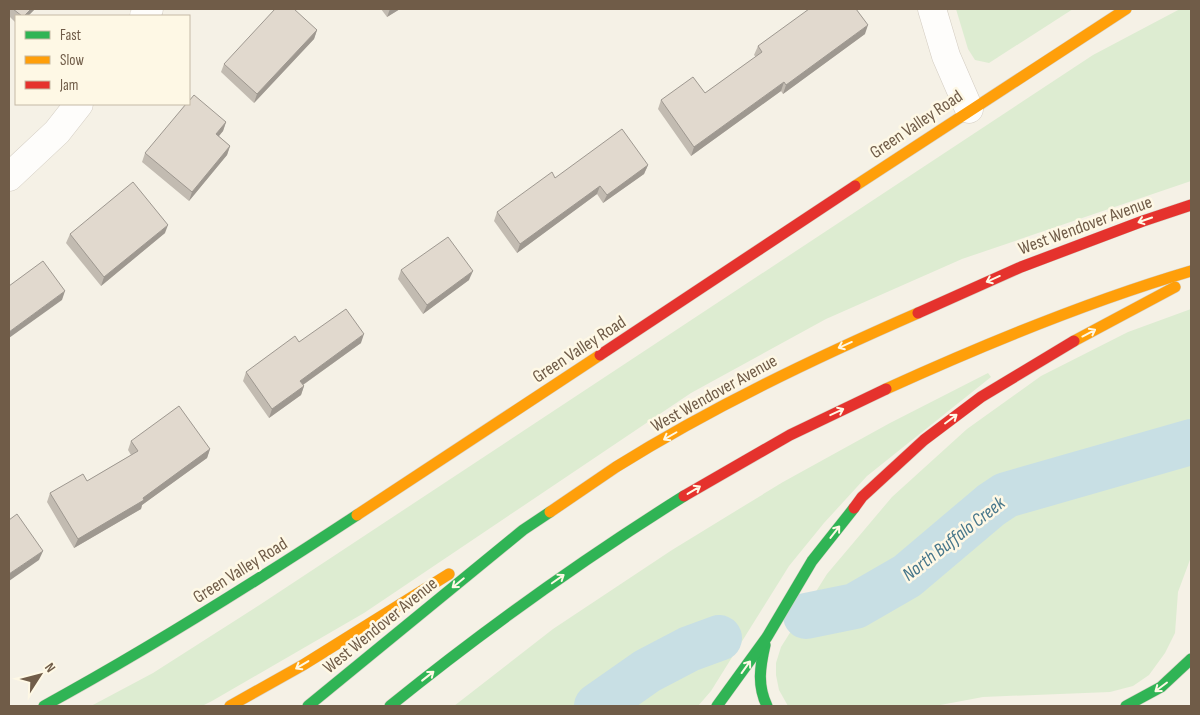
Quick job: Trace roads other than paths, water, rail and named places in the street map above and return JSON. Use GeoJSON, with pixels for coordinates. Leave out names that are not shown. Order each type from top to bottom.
{"type":"FeatureCollection","features":[{"type":"Feature","properties":{"kind":"main road","name":"Green Valley Road"},"geometry":{"type":"LineString","coordinates":[[44,706],[104,675],[297,555],[650,323],[969,109],[1126,9]]}},
{"type":"Feature","properties":{"kind":"main road","name":"West Wendover Avenue"},"geometry":{"type":"LineString","coordinates":[[308,706],[523,530],[617,467],[675,433],[825,354],[1021,267],[1143,220],[1191,205]]}},
{"type":"Feature","properties":{"kind":"main road"},"geometry":{"type":"LineString","coordinates":[[390,706],[519,607],[651,516],[731,467],[831,414],[935,366],[1048,319],[1143,284],[1191,271]]}},
{"type":"Feature","properties":{"kind":"main road"},"geometry":{"type":"LineString","coordinates":[[717,706],[768,637],[812,562],[862,498],[924,440],[981,397],[1058,350],[1191,278]]}},
{"type":"Feature","properties":{"kind":"main road"},"geometry":{"type":"LineString","coordinates":[[230,706],[303,665],[412,596],[523,530]]}},
{"type":"Feature","properties":{"kind":"main road"},"geometry":{"type":"LineString","coordinates":[[767,706],[759,685],[759,670],[768,637]]}},
{"type":"Feature","properties":{"kind":"main road"},"geometry":{"type":"LineString","coordinates":[[1126,706],[1151,694],[1170,680],[1191,659]]}},
{"type":"Feature","properties":{"kind":"street"},"geometry":{"type":"LineString","coordinates":[[932,9],[946,56],[969,109]]}},
{"type":"Feature","properties":{"kind":"street"},"geometry":{"type":"LineString","coordinates":[[9,177],[57,132],[78,105]]}},
{"type":"Feature","properties":{"kind":"waterway","name":"North Buffalo Creek"},"geometry":{"type":"LineString","coordinates":[[806,616],[855,606],[907,576],[991,505],[1006,495],[1191,442]]}},
{"type":"Feature","properties":{"kind":"waterway","name":"North Buffalo Creek"},"geometry":{"type":"LineString","coordinates":[[597,706],[647,671],[689,649],[719,638]]}}]}
